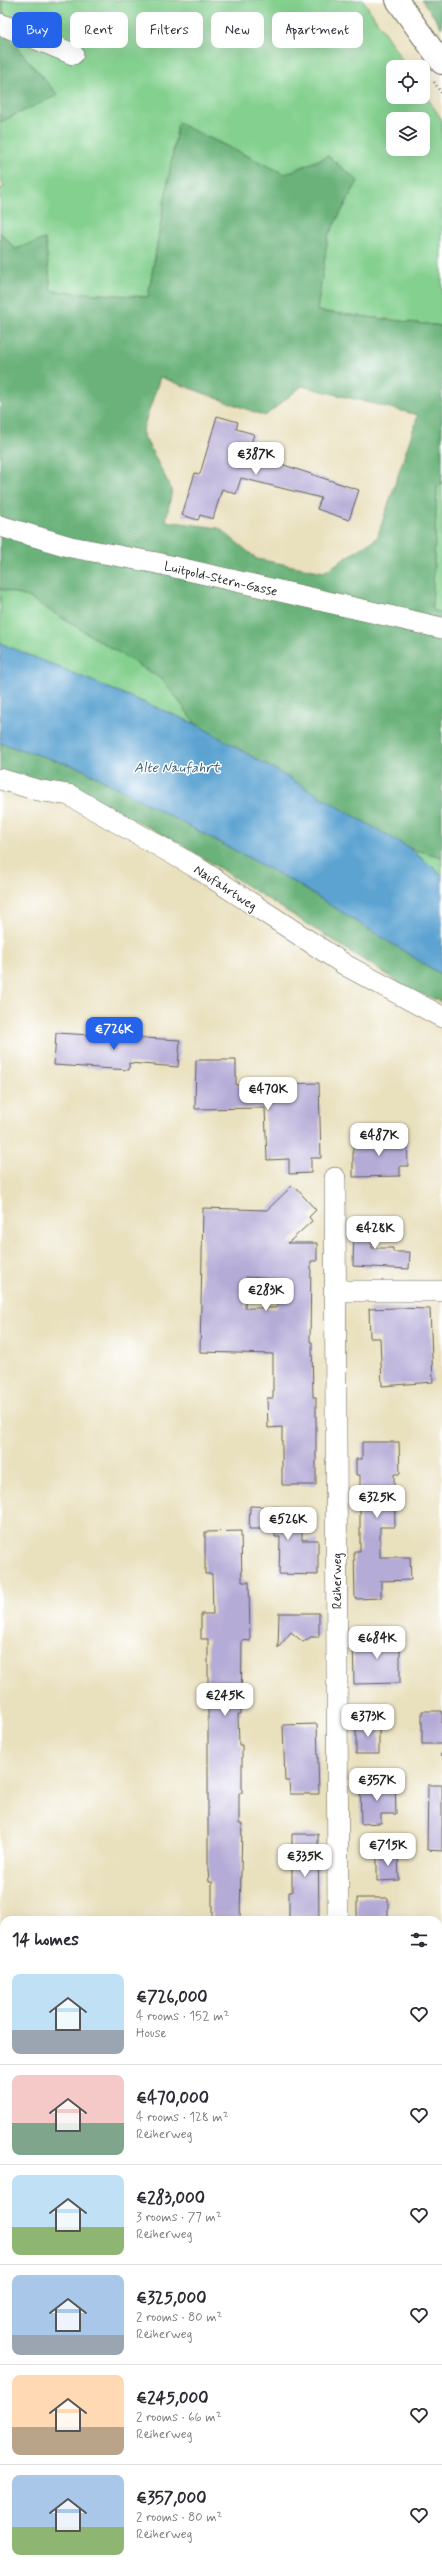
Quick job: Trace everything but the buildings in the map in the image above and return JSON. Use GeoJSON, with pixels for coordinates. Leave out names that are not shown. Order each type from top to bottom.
{"type":"FeatureCollection","features":[{"type":"Feature","properties":{"kind":"main road"},"geometry":{"type":"LineString","coordinates":[[397,0],[442,63]]}},
{"type":"Feature","properties":{"kind":"street"},"geometry":{"type":"LineString","coordinates":[[0,24],[73,54]]}},
{"type":"Feature","properties":{"kind":"street","name":"Luitpold-Stern-Gasse"},"geometry":{"type":"LineString","coordinates":[[0,526],[71,547],[157,563],[442,628]]}},
{"type":"Feature","properties":{"kind":"street","name":"Naufahrtweg"},"geometry":{"type":"LineString","coordinates":[[0,779],[37,790],[68,795],[196,867],[347,966],[442,1017]]}},
{"type":"Feature","properties":{"kind":"street","name":"Reiherweg"},"geometry":{"type":"LineString","coordinates":[[334,1178],[338,1916]]}},
{"type":"Feature","properties":{"kind":"street"},"geometry":{"type":"LineString","coordinates":[[334,1291],[442,1291]]}},
{"type":"Feature","properties":{"kind":"green space"},"geometry":{"type":"Polygon","coordinates":[[[0,0],[2,0],[7,36],[12,42],[12,48],[17,48],[58,95],[0,122],[0,0]]]}},
{"type":"Feature","properties":{"kind":"green space"},"geometry":{"type":"Polygon","coordinates":[[[2,0],[363,0],[402,60],[386,60],[386,104],[430,104],[430,102],[442,120],[442,326],[317,311],[328,236],[358,181],[328,156],[285,174],[178,123],[148,297],[51,291],[45,239],[15,249],[0,232],[0,189],[5,186],[0,183],[0,122],[57,95],[17,48],[62,48],[62,12],[12,12],[12,42],[7,36],[2,0]]]}},
{"type":"Feature","properties":{"kind":"green space"},"geometry":{"type":"Polygon","coordinates":[[[422,0],[442,0],[442,28],[422,0]]]}},
{"type":"Feature","properties":{"kind":"green space"},"geometry":{"type":"Polygon","coordinates":[[[178,123],[285,174],[328,156],[358,181],[328,236],[317,311],[442,326],[442,483],[437,487],[432,610],[442,613],[442,857],[409,848],[196,724],[163,680],[28,597],[0,589],[0,232],[15,249],[45,239],[51,291],[148,297],[178,123]],[[160,377],[142,432],[172,490],[166,521],[219,528],[257,559],[324,572],[377,538],[418,415],[302,386],[265,416],[160,377]]]}},
{"type":"Feature","properties":{"kind":"green space"},"geometry":{"type":"Polygon","coordinates":[[[442,483],[442,613],[432,610],[437,487],[442,483]]]}},
{"type":"Feature","properties":{"kind":"green space"},"geometry":{"type":"Polygon","coordinates":[[[0,589],[28,597],[163,680],[196,724],[0,643],[0,589]]]}},
{"type":"Feature","properties":{"kind":"green space"},"geometry":{"type":"Polygon","coordinates":[[[0,743],[80,768],[292,881],[442,975],[442,1002],[409,989],[186,847],[68,785],[0,774],[0,743]]]}},
{"type":"Feature","properties":{"kind":"green space"},"geometry":{"type":"Polygon","coordinates":[[[409,848],[442,857],[442,875],[409,848]]]}},
{"type":"Feature","properties":{"kind":"water","name":"Alte Naufahrt"},"geometry":{"type":"Polygon","coordinates":[[[0,643],[196,724],[409,848],[442,875],[442,975],[292,881],[80,768],[0,743],[0,643]]]}}]}
